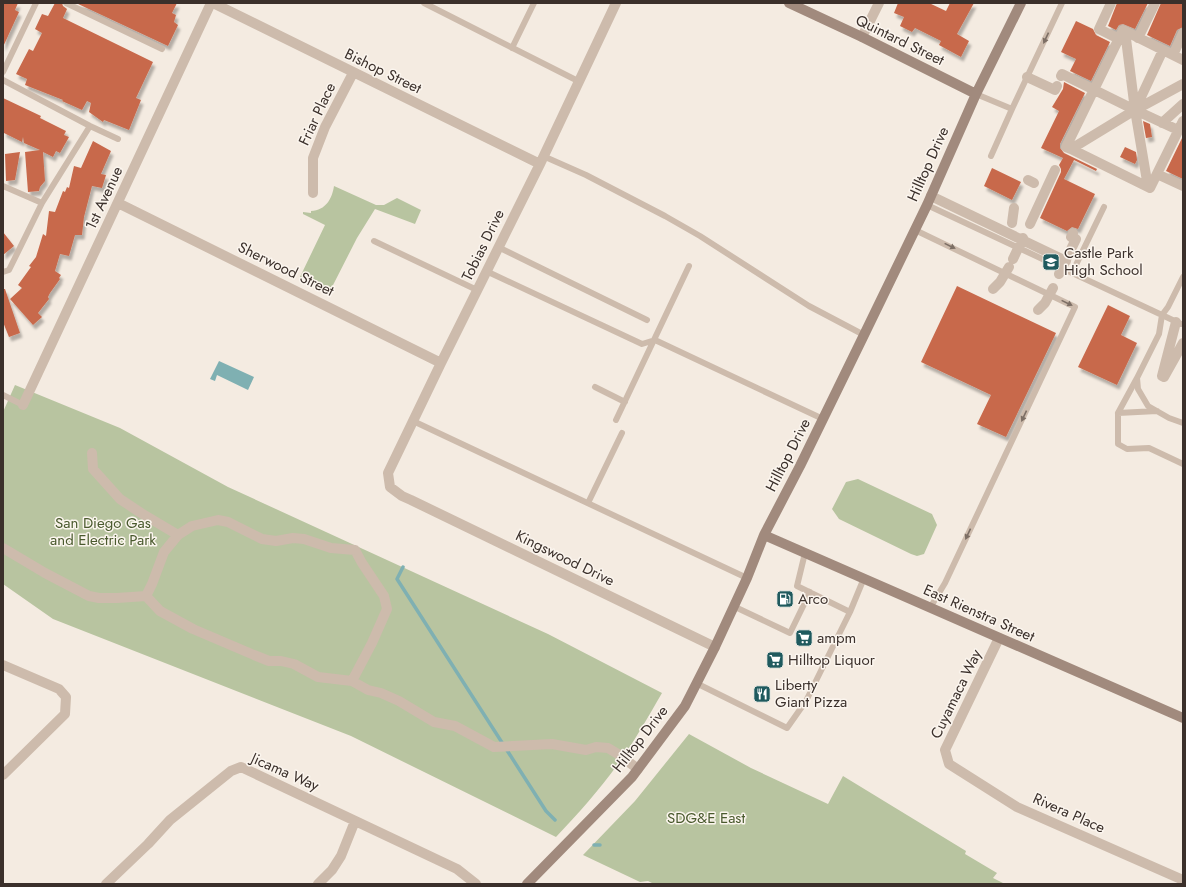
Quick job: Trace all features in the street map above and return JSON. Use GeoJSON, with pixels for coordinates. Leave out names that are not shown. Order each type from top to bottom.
{"type":"FeatureCollection","features":[{"type":"Feature","properties":{"kind":"main road","name":"Quintard Street"},"geometry":{"type":"LineString","coordinates":[[789,3],[976,94]]}},
{"type":"Feature","properties":{"kind":"main road","name":"Hilltop Drive"},"geometry":{"type":"LineString","coordinates":[[527,884],[632,777],[684,706],[747,578],[764,535],[800,466],[915,230],[976,94],[1021,3]]}},
{"type":"Feature","properties":{"kind":"main road","name":"East Rienstra Street"},"geometry":{"type":"LineString","coordinates":[[764,535],[1183,718]]}},
{"type":"Feature","properties":{"kind":"street","name":"Bishop Street"},"geometry":{"type":"LineString","coordinates":[[212,3],[353,73],[541,160]]}},
{"type":"Feature","properties":{"kind":"street","name":"1st Avenue"},"geometry":{"type":"LineString","coordinates":[[23,405],[212,3]]}},
{"type":"Feature","properties":{"kind":"street","name":"Tobias Drive"},"geometry":{"type":"LineString","coordinates":[[402,496],[390,487],[388,474],[616,3]]}},
{"type":"Feature","properties":{"kind":"street"},"geometry":{"type":"LineString","coordinates":[[862,38],[879,3]]}},
{"type":"Feature","properties":{"kind":"street"},"geometry":{"type":"LineString","coordinates":[[1111,3],[1099,29],[1138,38],[1183,60]]}},
{"type":"Feature","properties":{"kind":"street"},"geometry":{"type":"LineString","coordinates":[[1138,38],[1155,3]]}},
{"type":"Feature","properties":{"kind":"street"},"geometry":{"type":"LineString","coordinates":[[1135,110],[1168,52],[1183,33]]}},
{"type":"Feature","properties":{"kind":"street"},"geometry":{"type":"LineString","coordinates":[[1122,35],[1066,147],[1148,187]]}},
{"type":"Feature","properties":{"kind":"street"},"geometry":{"type":"LineString","coordinates":[[1122,35],[1148,187]]}},
{"type":"Feature","properties":{"kind":"street","name":"Friar Place"},"geometry":{"type":"LineString","coordinates":[[313,193],[313,158],[325,127],[353,73]]}},
{"type":"Feature","properties":{"kind":"street"},"geometry":{"type":"LineString","coordinates":[[1061,76],[1062,74],[1178,130]]}},
{"type":"Feature","properties":{"kind":"street"},"geometry":{"type":"LineString","coordinates":[[1027,77],[1055,90],[1057,86]]}},
{"type":"Feature","properties":{"kind":"street"},"geometry":{"type":"LineString","coordinates":[[1071,149],[1135,110],[1180,85],[1183,103],[1162,123]]}},
{"type":"Feature","properties":{"kind":"street"},"geometry":{"type":"LineString","coordinates":[[1148,187],[1150,188],[1183,121]]}},
{"type":"Feature","properties":{"kind":"street"},"geometry":{"type":"LineString","coordinates":[[1034,220],[1038,184],[1055,170]]}},
{"type":"Feature","properties":{"kind":"street"},"geometry":{"type":"LineString","coordinates":[[1157,174],[1183,186]]}},
{"type":"Feature","properties":{"kind":"street"},"geometry":{"type":"LineString","coordinates":[[929,200],[1021,242],[1063,268],[1076,239],[1071,237],[1073,233]]}},
{"type":"Feature","properties":{"kind":"street","name":"Sherwood Street"},"geometry":{"type":"LineString","coordinates":[[118,203],[441,363]]}},
{"type":"Feature","properties":{"kind":"street"},"geometry":{"type":"LineString","coordinates":[[1012,223],[1014,208]]}},
{"type":"Feature","properties":{"kind":"street"},"geometry":{"type":"LineString","coordinates":[[993,289],[1000,282],[1021,242]]}},
{"type":"Feature","properties":{"kind":"street"},"geometry":{"type":"LineString","coordinates":[[1038,310],[1045,303],[1051,291]]}},
{"type":"Feature","properties":{"kind":"street"},"geometry":{"type":"LineString","coordinates":[[1178,323],[1162,376],[1164,377],[1183,343]]}},
{"type":"Feature","properties":{"kind":"street"},"geometry":{"type":"LineString","coordinates":[[92,453],[93,469],[120,498],[140,513],[178,535]]}},
{"type":"Feature","properties":{"kind":"street","name":"Kingswood Drive"},"geometry":{"type":"LineString","coordinates":[[402,496],[714,647]]}},
{"type":"Feature","properties":{"kind":"street"},"geometry":{"type":"LineString","coordinates":[[146,596],[164,552],[178,535],[192,526],[218,520],[228,522],[262,539],[276,541],[299,538],[331,548],[355,550],[384,596],[387,609],[352,681]]}},
{"type":"Feature","properties":{"kind":"street"},"geometry":{"type":"LineString","coordinates":[[3,548],[45,573],[89,596],[99,598],[117,598],[146,596]]}},
{"type":"Feature","properties":{"kind":"street"},"geometry":{"type":"LineString","coordinates":[[146,596],[160,611],[193,629],[254,656],[269,661],[281,661],[294,664],[318,677],[352,681],[368,690],[400,701],[434,722],[455,726],[494,747],[552,744],[586,750],[596,747],[608,748],[638,769]]}},
{"type":"Feature","properties":{"kind":"street","name":"Cuyamaca Way"},"geometry":{"type":"LineString","coordinates":[[949,764],[945,750],[999,638]]}},
{"type":"Feature","properties":{"kind":"street"},"geometry":{"type":"LineString","coordinates":[[3,665],[59,689],[66,697],[65,714],[3,775]]}},
{"type":"Feature","properties":{"kind":"street","name":"Rivera Place"},"geometry":{"type":"LineString","coordinates":[[949,764],[1017,807],[1183,880]]}},
{"type":"Feature","properties":{"kind":"street","name":"Jicama Way"},"geometry":{"type":"LineString","coordinates":[[106,884],[148,844],[170,820],[230,771],[241,767],[458,869],[476,884]]}},
{"type":"Feature","properties":{"kind":"street"},"geometry":{"type":"LineString","coordinates":[[318,884],[332,870],[341,856],[355,821]]}},
{"type":"Feature","properties":{"kind":"lane"},"geometry":{"type":"LineString","coordinates":[[3,72],[36,3]]}},
{"type":"Feature","properties":{"kind":"lane"},"geometry":{"type":"LineString","coordinates":[[66,3],[162,49]]}},
{"type":"Feature","properties":{"kind":"lane"},"geometry":{"type":"LineString","coordinates":[[424,3],[578,82]]}},
{"type":"Feature","properties":{"kind":"lane"},"geometry":{"type":"LineString","coordinates":[[512,48],[534,3]]}},
{"type":"Feature","properties":{"kind":"lane"},"geometry":{"type":"LineString","coordinates":[[991,156],[1062,3]]}},
{"type":"Feature","properties":{"kind":"lane"},"geometry":{"type":"LineString","coordinates":[[3,80],[90,126],[118,139]]}},
{"type":"Feature","properties":{"kind":"lane"},"geometry":{"type":"LineString","coordinates":[[976,94],[1012,109]]}},
{"type":"Feature","properties":{"kind":"lane"},"geometry":{"type":"LineString","coordinates":[[3,272],[9,270],[42,203],[90,126]]}},
{"type":"Feature","properties":{"kind":"lane"},"geometry":{"type":"LineString","coordinates":[[541,160],[586,175],[665,216],[706,240],[809,306],[864,335]]}},
{"type":"Feature","properties":{"kind":"lane"},"geometry":{"type":"LineString","coordinates":[[3,186],[42,203]]}},
{"type":"Feature","properties":{"kind":"lane"},"geometry":{"type":"LineString","coordinates":[[1072,273],[1104,207]]}},
{"type":"Feature","properties":{"kind":"lane"},"geometry":{"type":"LineString","coordinates":[[915,230],[1009,266],[1075,307],[945,583],[930,608]]}},
{"type":"Feature","properties":{"kind":"lane"},"geometry":{"type":"LineString","coordinates":[[374,241],[477,290]]}},
{"type":"Feature","properties":{"kind":"lane"},"geometry":{"type":"LineString","coordinates":[[498,247],[647,320]]}},
{"type":"Feature","properties":{"kind":"lane"},"geometry":{"type":"LineString","coordinates":[[616,420],[689,266]]}},
{"type":"Feature","properties":{"kind":"lane"},"geometry":{"type":"LineString","coordinates":[[1063,268],[1178,323]]}},
{"type":"Feature","properties":{"kind":"lane"},"geometry":{"type":"LineString","coordinates":[[486,271],[642,344],[655,340],[823,419]]}},
{"type":"Feature","properties":{"kind":"lane"},"geometry":{"type":"LineString","coordinates":[[1183,277],[1168,307],[1162,315],[1158,334],[1118,413],[1118,444],[1127,449],[1149,448],[1183,464]]}},
{"type":"Feature","properties":{"kind":"lane"},"geometry":{"type":"LineString","coordinates":[[1137,378],[1138,389],[1148,406],[1169,418],[1183,423]]}},
{"type":"Feature","properties":{"kind":"lane"},"geometry":{"type":"LineString","coordinates":[[595,387],[625,402]]}},
{"type":"Feature","properties":{"kind":"lane"},"geometry":{"type":"LineString","coordinates":[[3,395],[23,405]]}},
{"type":"Feature","properties":{"kind":"lane"},"geometry":{"type":"LineString","coordinates":[[1118,413],[1158,411]]}},
{"type":"Feature","properties":{"kind":"lane"},"geometry":{"type":"LineString","coordinates":[[413,421],[747,578]]}},
{"type":"Feature","properties":{"kind":"lane"},"geometry":{"type":"LineString","coordinates":[[588,503],[622,433]]}},
{"type":"Feature","properties":{"kind":"lane"},"geometry":{"type":"LineString","coordinates":[[805,552],[797,586],[850,612]]}},
{"type":"Feature","properties":{"kind":"lane"},"geometry":{"type":"LineString","coordinates":[[696,683],[788,728],[806,701],[850,612],[864,578]]}},
{"type":"Feature","properties":{"kind":"lane"},"geometry":{"type":"LineString","coordinates":[[733,606],[790,633],[810,592]]}},
{"type":"Feature","properties":{"kind":"green space"},"geometry":{"type":"Polygon","coordinates":[[[334,186],[376,205],[384,205],[397,198],[421,210],[415,224],[375,209],[357,238],[330,291],[300,277],[325,225],[303,214],[303,212],[311,213],[311,211],[324,206],[332,195],[334,186]]]}},
{"type":"Feature","properties":{"kind":"green space","name":"San Diego Gas and Electric Park"},"geometry":{"type":"Polygon","coordinates":[[[15,385],[120,428],[228,487],[548,634],[662,693],[618,764],[588,802],[556,837],[351,736],[53,619],[3,584],[3,412],[15,385]]]}},
{"type":"Feature","properties":{"kind":"green space"},"geometry":{"type":"Polygon","coordinates":[[[858,479],[932,514],[937,525],[924,554],[917,556],[911,554],[839,519],[832,509],[846,482],[858,479]]]}},
{"type":"Feature","properties":{"kind":"green space","name":"SDG&E East"},"geometry":{"type":"Polygon","coordinates":[[[689,734],[751,768],[828,804],[843,776],[966,851],[965,854],[997,873],[993,878],[1005,884],[654,884],[648,881],[640,882],[583,855],[635,801],[689,734]]]}},
{"type":"Feature","properties":{"kind":"water"},"geometry":{"type":"Polygon","coordinates":[[[219,361],[254,377],[248,390],[217,375],[215,381],[210,379],[219,361]]]}},
{"type":"Feature","properties":{"kind":"building"},"geometry":{"type":"Polygon","coordinates":[[[3,3],[18,3],[15,10],[19,12],[3,47],[3,3]]]}},
{"type":"Feature","properties":{"kind":"building"},"geometry":{"type":"Polygon","coordinates":[[[55,3],[62,3],[67,9],[63,18],[153,62],[136,98],[141,100],[129,130],[104,120],[103,122],[89,112],[91,103],[87,101],[82,110],[62,101],[63,100],[25,85],[27,79],[16,74],[29,49],[33,51],[42,33],[35,29],[42,14],[48,16],[55,3]]]}},
{"type":"Feature","properties":{"kind":"building"},"geometry":{"type":"Polygon","coordinates":[[[76,3],[177,3],[172,13],[176,15],[174,22],[178,25],[168,46],[76,3]]]}},
{"type":"Feature","properties":{"kind":"building"},"geometry":{"type":"Polygon","coordinates":[[[898,3],[929,3],[946,11],[950,3],[974,3],[957,34],[969,41],[961,57],[939,45],[941,41],[915,28],[912,32],[900,26],[904,17],[894,13],[898,3]]]}},
{"type":"Feature","properties":{"kind":"building"},"geometry":{"type":"Polygon","coordinates":[[[1117,3],[1148,3],[1135,29],[1123,24],[1119,25],[1116,30],[1108,26],[1117,3]]]}},
{"type":"Feature","properties":{"kind":"building"},"geometry":{"type":"Polygon","coordinates":[[[1161,3],[1183,3],[1183,27],[1177,30],[1170,46],[1147,35],[1161,3]]]}},
{"type":"Feature","properties":{"kind":"building"},"geometry":{"type":"Polygon","coordinates":[[[1076,21],[1093,29],[1096,35],[1110,42],[1091,81],[1070,71],[1076,59],[1061,52],[1076,21]]]}},
{"type":"Feature","properties":{"kind":"building"},"geometry":{"type":"Polygon","coordinates":[[[1064,82],[1085,93],[1060,144],[1060,148],[1064,153],[1097,169],[1096,171],[1074,160],[1064,179],[1095,194],[1078,229],[1072,227],[1067,231],[1040,218],[1061,172],[1059,165],[1063,158],[1041,148],[1059,111],[1052,107],[1063,89],[1064,82]]]}},
{"type":"Feature","properties":{"kind":"building"},"geometry":{"type":"Polygon","coordinates":[[[3,98],[41,116],[40,118],[66,131],[64,135],[69,137],[60,153],[56,151],[53,157],[43,152],[45,181],[40,187],[39,191],[28,192],[25,152],[40,150],[24,143],[23,137],[22,142],[4,133],[3,98]]]}},
{"type":"Feature","properties":{"kind":"building"},"geometry":{"type":"Polygon","coordinates":[[[1143,121],[1150,124],[1152,137],[1146,138],[1143,121]]]}},
{"type":"Feature","properties":{"kind":"building"},"geometry":{"type":"Polygon","coordinates":[[[1183,136],[1183,179],[1166,171],[1183,136]]]}},
{"type":"Feature","properties":{"kind":"building"},"geometry":{"type":"Polygon","coordinates":[[[93,141],[111,151],[101,174],[106,175],[102,188],[92,186],[84,217],[82,235],[75,235],[69,256],[60,254],[55,271],[61,275],[59,278],[60,279],[50,293],[48,297],[49,299],[38,313],[42,317],[33,325],[10,299],[22,288],[18,285],[31,267],[29,266],[36,257],[43,234],[46,236],[49,211],[55,212],[63,191],[65,192],[67,187],[69,188],[74,166],[81,168],[93,141]]]}},
{"type":"Feature","properties":{"kind":"building"},"geometry":{"type":"Polygon","coordinates":[[[1125,147],[1136,152],[1137,160],[1135,164],[1120,157],[1125,147]]]}},
{"type":"Feature","properties":{"kind":"building"},"geometry":{"type":"Polygon","coordinates":[[[20,152],[15,180],[6,181],[5,154],[20,152]]]}},
{"type":"Feature","properties":{"kind":"building"},"geometry":{"type":"Polygon","coordinates":[[[992,168],[1021,182],[1012,200],[984,186],[992,168]]]}},
{"type":"Feature","properties":{"kind":"building"},"geometry":{"type":"Polygon","coordinates":[[[3,232],[14,246],[3,255],[3,232]]]}},
{"type":"Feature","properties":{"kind":"building"},"geometry":{"type":"Polygon","coordinates":[[[957,286],[1056,333],[1006,437],[977,424],[991,395],[921,362],[957,286]]]}},
{"type":"Feature","properties":{"kind":"building"},"geometry":{"type":"Polygon","coordinates":[[[3,289],[5,289],[20,333],[9,337],[3,322],[3,289]]]}},
{"type":"Feature","properties":{"kind":"building"},"geometry":{"type":"Polygon","coordinates":[[[1108,305],[1130,316],[1121,335],[1137,343],[1117,385],[1078,367],[1108,305]]]}},
{"type":"Feature","properties":{"kind":"waterway"},"geometry":{"type":"LineString","coordinates":[[403,567],[397,579],[546,811],[555,820]]}},
{"type":"Feature","properties":{"kind":"waterway"},"geometry":{"type":"LineString","coordinates":[[594,845],[600,845]]}},
{"type":"Feature","properties":{"kind":"place","name":"Castle Park High School"},"geometry":{"type":"Point","coordinates":[1051,262]}},
{"type":"Feature","properties":{"kind":"place","name":"Arco"},"geometry":{"type":"Point","coordinates":[785,599]}},
{"type":"Feature","properties":{"kind":"place","name":"ampm"},"geometry":{"type":"Point","coordinates":[804,638]}},
{"type":"Feature","properties":{"kind":"place","name":"Hilltop Liquor"},"geometry":{"type":"Point","coordinates":[775,660]}},
{"type":"Feature","properties":{"kind":"place","name":"Liberty Giant Pizza"},"geometry":{"type":"Point","coordinates":[762,694]}}]}
